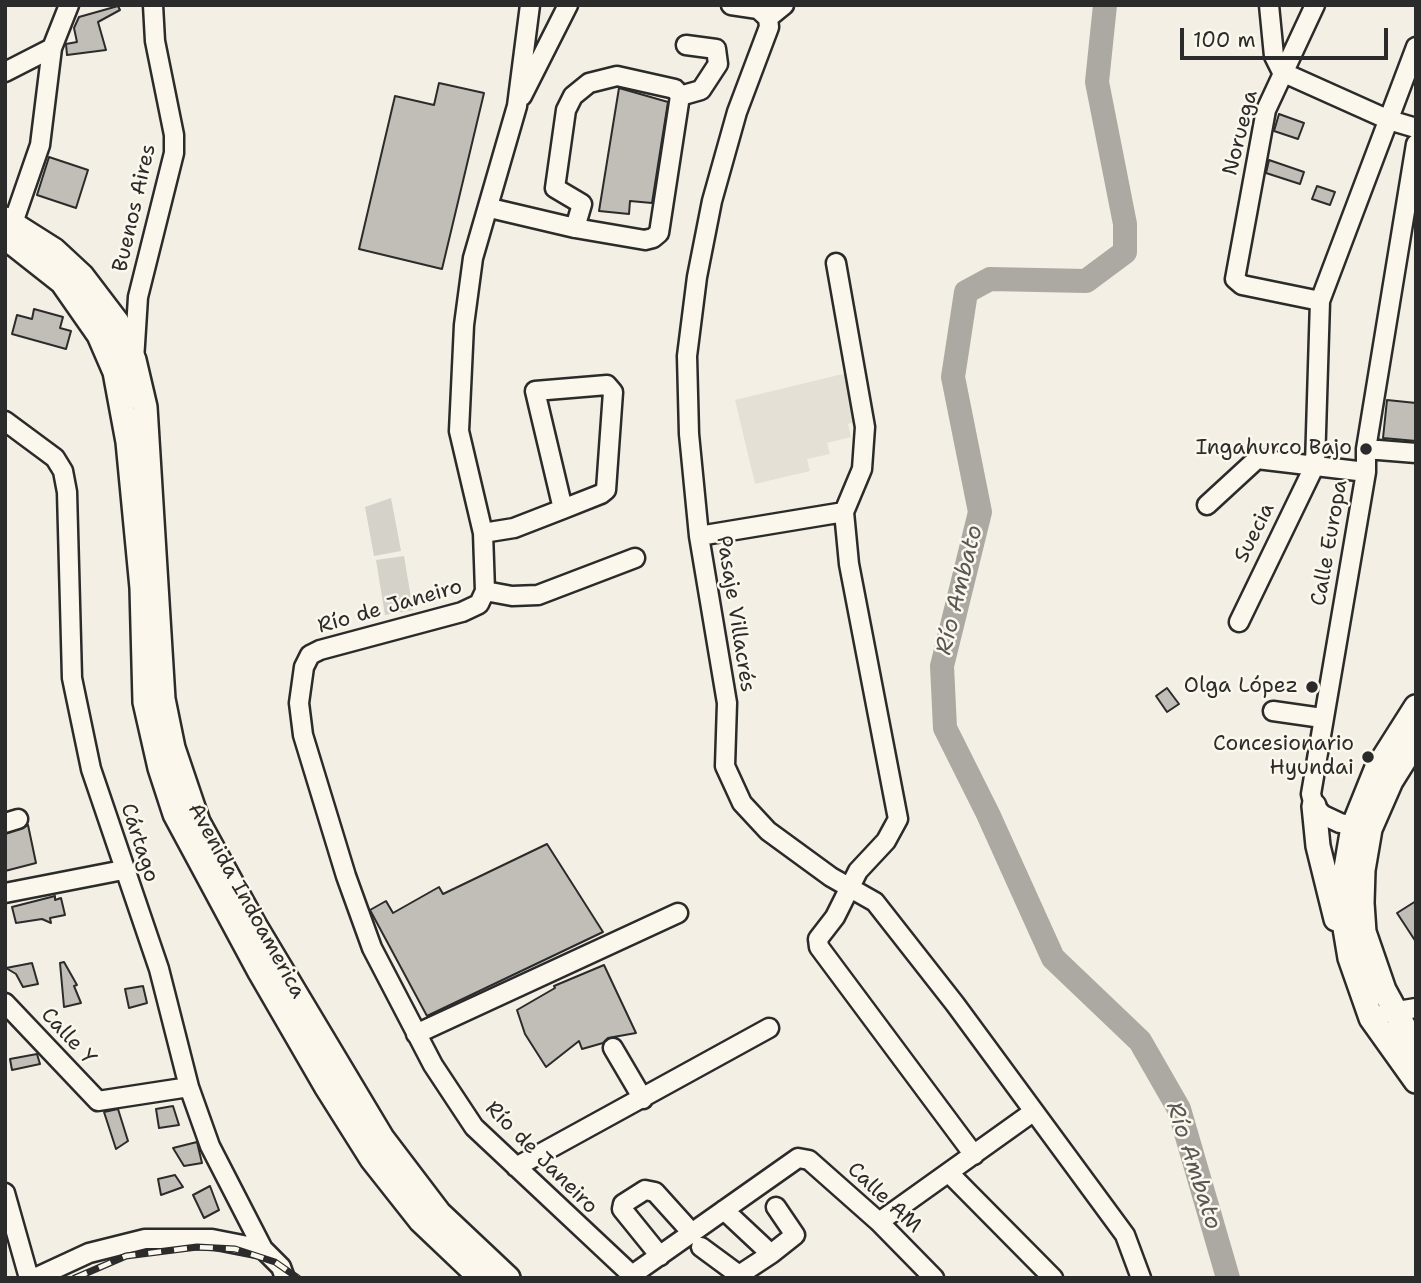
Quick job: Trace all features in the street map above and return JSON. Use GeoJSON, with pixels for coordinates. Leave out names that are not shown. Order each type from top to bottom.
{"type":"FeatureCollection","features":[{"type":"Feature","properties":{"kind":"main road","name":"Avenida Indoamerica"},"geometry":{"type":"LineString","coordinates":[[8,227],[54,250],[108,307],[134,360],[145,407],[163,699],[173,748],[194,810],[255,926],[382,1138],[439,1213],[508,1278]]}},
{"type":"Feature","properties":{"kind":"main road","name":"Avenida Indoamerica"},"geometry":{"type":"LineString","coordinates":[[8,227],[62,282],[99,335],[115,372],[128,442],[142,588],[145,702],[160,768],[175,814],[267,983],[372,1158],[421,1221],[481,1278]]}},
{"type":"Feature","properties":{"kind":"main road"},"geometry":{"type":"LineString","coordinates":[[1416,707],[1376,770],[1362,828],[1344,880],[1346,936],[1360,993],[1371,1018],[1416,1081]]}},
{"type":"Feature","properties":{"kind":"main road"},"geometry":{"type":"LineString","coordinates":[[1416,741],[1362,828],[1364,932],[1392,1010],[1416,1048]]}},
{"type":"Feature","properties":{"kind":"main road"},"geometry":{"type":"LineString","coordinates":[[1314,806],[1313,823],[1333,911],[1346,936]]}},
{"type":"Feature","properties":{"kind":"street"},"geometry":{"type":"LineString","coordinates":[[8,227],[40,145],[52,48],[68,5]]}},
{"type":"Feature","properties":{"kind":"street","name":"Buenos Aires"},"geometry":{"type":"LineString","coordinates":[[134,360],[138,297],[174,153],[174,135],[155,41],[153,5]]}},
{"type":"Feature","properties":{"kind":"street","name":"Río de Janeiro"},"geometry":{"type":"LineString","coordinates":[[530,5],[517,106],[474,258],[464,325],[459,431],[483,533],[485,592],[479,604],[462,612],[310,655],[304,667],[299,703],[306,748],[372,948],[416,1034],[474,1127],[633,1276]]}},
{"type":"Feature","properties":{"kind":"street"},"geometry":{"type":"LineString","coordinates":[[517,106],[568,5]]}},
{"type":"Feature","properties":{"kind":"street"},"geometry":{"type":"LineString","coordinates":[[731,5],[758,9],[768,18],[784,5]]}},
{"type":"Feature","properties":{"kind":"street"},"geometry":{"type":"LineString","coordinates":[[1269,5],[1274,56],[1282,72],[1389,120],[1416,128]]}},
{"type":"Feature","properties":{"kind":"street","name":"Noruega"},"geometry":{"type":"LineString","coordinates":[[1315,5],[1266,110],[1235,279],[1242,285],[1320,301]]}},
{"type":"Feature","properties":{"kind":"street","name":"Pasaje Villacrés"},"geometry":{"type":"LineString","coordinates":[[768,18],[769,27],[737,112],[715,188],[697,277],[687,356],[689,434],[699,536],[727,703],[725,766],[742,803],[768,831],[848,888],[875,902],[955,1004],[1125,1235],[1141,1278]]}},
{"type":"Feature","properties":{"kind":"street"},"geometry":{"type":"LineString","coordinates":[[680,96],[701,90],[718,64],[716,49],[686,45]]}},
{"type":"Feature","properties":{"kind":"street"},"geometry":{"type":"LineString","coordinates":[[1315,465],[1320,301],[1416,47]]}},
{"type":"Feature","properties":{"kind":"street"},"geometry":{"type":"LineString","coordinates":[[5,72],[52,48]]}},
{"type":"Feature","properties":{"kind":"street"},"geometry":{"type":"LineString","coordinates":[[575,228],[582,204],[555,188],[566,110],[573,96],[589,83],[617,76],[672,87],[680,96]]}},
{"type":"Feature","properties":{"kind":"street"},"geometry":{"type":"LineString","coordinates":[[490,208],[575,228],[645,240],[659,233],[680,96]]}},
{"type":"Feature","properties":{"kind":"street","name":"Calle Europa"},"geometry":{"type":"LineString","coordinates":[[1314,806],[1311,794],[1322,718],[1366,472],[1366,449],[1416,144]]}},
{"type":"Feature","properties":{"kind":"street"},"geometry":{"type":"LineString","coordinates":[[836,263],[865,427],[862,469],[844,512],[849,564],[898,808],[892,832],[858,871],[835,917],[821,932],[819,947],[974,1155]]}},
{"type":"Feature","properties":{"kind":"street","name":"Buenos Aires"},"geometry":{"type":"LineString","coordinates":[[108,307],[138,297]]}},
{"type":"Feature","properties":{"kind":"street"},"geometry":{"type":"LineString","coordinates":[[483,533],[514,527],[563,509],[601,494],[608,483],[613,392],[607,385],[535,391],[563,509]]}},
{"type":"Feature","properties":{"kind":"street","name":"Cártago"},"geometry":{"type":"LineString","coordinates":[[5,421],[55,458],[63,471],[67,492],[72,678],[77,713],[91,769],[123,870],[159,969],[188,1087],[210,1146],[263,1249],[281,1266],[285,1278]]}},
{"type":"Feature","properties":{"kind":"street"},"geometry":{"type":"LineString","coordinates":[[1366,449],[1416,453]]}},
{"type":"Feature","properties":{"kind":"street"},"geometry":{"type":"LineString","coordinates":[[1207,505],[1256,459],[1366,472]]}},
{"type":"Feature","properties":{"kind":"street","name":"Suecia"},"geometry":{"type":"LineString","coordinates":[[1239,622],[1315,465]]}},
{"type":"Feature","properties":{"kind":"street"},"geometry":{"type":"LineString","coordinates":[[699,536],[844,512]]}},
{"type":"Feature","properties":{"kind":"street"},"geometry":{"type":"LineString","coordinates":[[485,592],[512,596],[538,595],[635,558]]}},
{"type":"Feature","properties":{"kind":"street"},"geometry":{"type":"LineString","coordinates":[[1273,711],[1322,718]]}},
{"type":"Feature","properties":{"kind":"street"},"geometry":{"type":"LineString","coordinates":[[1314,806],[1323,815],[1362,828]]}},
{"type":"Feature","properties":{"kind":"street"},"geometry":{"type":"LineString","coordinates":[[5,893],[123,870]]}},
{"type":"Feature","properties":{"kind":"street"},"geometry":{"type":"LineString","coordinates":[[416,1034],[678,912]]}},
{"type":"Feature","properties":{"kind":"street","name":"Calle Y"},"geometry":{"type":"LineString","coordinates":[[5,1003],[98,1101],[188,1087]]}},
{"type":"Feature","properties":{"kind":"street"},"geometry":{"type":"LineString","coordinates":[[1371,1018],[1392,1010],[1416,1008]]}},
{"type":"Feature","properties":{"kind":"street"},"geometry":{"type":"LineString","coordinates":[[516,1167],[769,1028]]}},
{"type":"Feature","properties":{"kind":"street"},"geometry":{"type":"LineString","coordinates":[[613,1048],[643,1099]]}},
{"type":"Feature","properties":{"kind":"street"},"geometry":{"type":"LineString","coordinates":[[879,1222],[1033,1112]]}},
{"type":"Feature","properties":{"kind":"street","name":"Calle AM"},"geometry":{"type":"LineString","coordinates":[[724,1210],[798,1158],[809,1160],[879,1222],[934,1278]]}},
{"type":"Feature","properties":{"kind":"street"},"geometry":{"type":"LineString","coordinates":[[949,1173],[1053,1278]]}},
{"type":"Feature","properties":{"kind":"street"},"geometry":{"type":"LineString","coordinates":[[660,1255],[622,1209],[623,1204],[645,1189],[655,1192],[697,1240],[739,1275],[795,1235],[776,1207]]}},
{"type":"Feature","properties":{"kind":"street"},"geometry":{"type":"LineString","coordinates":[[5,1193],[29,1278]]}},
{"type":"Feature","properties":{"kind":"street"},"geometry":{"type":"LineString","coordinates":[[633,1276],[660,1255],[697,1240],[724,1210],[771,1254]]}},
{"type":"Feature","properties":{"kind":"street"},"geometry":{"type":"LineString","coordinates":[[35,1278],[89,1253],[145,1239],[212,1239],[263,1249]]}},
{"type":"Feature","properties":{"kind":"shaded area"},"geometry":{"type":"Polygon","coordinates":[[[847,373],[858,421],[848,424],[851,437],[827,443],[830,454],[807,459],[810,471],[755,484],[735,400],[847,373]]]}},
{"type":"Feature","properties":{"kind":"shaded area"},"geometry":{"type":"Polygon","coordinates":[[[391,498],[401,551],[374,556],[365,507],[391,498]]]}},
{"type":"Feature","properties":{"kind":"shaded area"},"geometry":{"type":"Polygon","coordinates":[[[404,556],[413,610],[385,615],[376,560],[404,556]]]}},
{"type":"Feature","properties":{"kind":"building"},"geometry":{"type":"Polygon","coordinates":[[[118,6],[120,10],[98,22],[106,50],[67,55],[66,44],[77,42],[74,28],[79,17],[118,6]]]}},
{"type":"Feature","properties":{"kind":"building"},"geometry":{"type":"Polygon","coordinates":[[[439,83],[484,93],[442,269],[359,249],[395,96],[434,105],[439,83]]]}},
{"type":"Feature","properties":{"kind":"building"},"geometry":{"type":"Polygon","coordinates":[[[619,88],[668,102],[652,203],[630,201],[629,214],[599,211],[619,88]]]}},
{"type":"Feature","properties":{"kind":"building"},"geometry":{"type":"Polygon","coordinates":[[[1279,114],[1304,123],[1298,139],[1274,131],[1279,114]]]}},
{"type":"Feature","properties":{"kind":"building"},"geometry":{"type":"Polygon","coordinates":[[[49,157],[88,170],[76,208],[37,195],[49,157]]]}},
{"type":"Feature","properties":{"kind":"building"},"geometry":{"type":"Polygon","coordinates":[[[1269,160],[1304,172],[1300,184],[1266,173],[1269,160]]]}},
{"type":"Feature","properties":{"kind":"building"},"geometry":{"type":"Polygon","coordinates":[[[1317,186],[1335,192],[1330,205],[1312,199],[1317,186]]]}},
{"type":"Feature","properties":{"kind":"building"},"geometry":{"type":"Polygon","coordinates":[[[34,309],[63,317],[60,328],[71,331],[66,349],[12,334],[17,315],[32,319],[34,309]]]}},
{"type":"Feature","properties":{"kind":"building"},"geometry":{"type":"Polygon","coordinates":[[[1387,400],[1416,403],[1416,441],[1383,438],[1387,400]]]}},
{"type":"Feature","properties":{"kind":"building"},"geometry":{"type":"Polygon","coordinates":[[[1167,688],[1179,704],[1167,712],[1156,696],[1167,688]]]}},
{"type":"Feature","properties":{"kind":"building"},"geometry":{"type":"Polygon","coordinates":[[[28,825],[36,863],[5,871],[5,834],[28,825]]]}},
{"type":"Feature","properties":{"kind":"building"},"geometry":{"type":"Polygon","coordinates":[[[547,844],[603,932],[427,1016],[370,910],[386,901],[393,913],[439,887],[443,894],[547,844]]]}},
{"type":"Feature","properties":{"kind":"building"},"geometry":{"type":"Polygon","coordinates":[[[55,896],[55,900],[61,898],[65,915],[50,918],[51,923],[42,919],[16,923],[12,907],[55,896]]]}},
{"type":"Feature","properties":{"kind":"building"},"geometry":{"type":"Polygon","coordinates":[[[1416,901],[1416,942],[1397,913],[1416,901]]]}},
{"type":"Feature","properties":{"kind":"building"},"geometry":{"type":"Polygon","coordinates":[[[64,962],[77,985],[74,986],[81,1003],[64,1007],[60,963],[64,962]]]}},
{"type":"Feature","properties":{"kind":"building"},"geometry":{"type":"Polygon","coordinates":[[[32,963],[38,984],[23,987],[16,974],[6,968],[32,963]]]}},
{"type":"Feature","properties":{"kind":"building"},"geometry":{"type":"Polygon","coordinates":[[[604,965],[636,1033],[608,1038],[603,1043],[582,1049],[579,1041],[546,1067],[525,1034],[517,1010],[555,988],[554,986],[604,965]]]}},
{"type":"Feature","properties":{"kind":"building"},"geometry":{"type":"Polygon","coordinates":[[[143,986],[147,1003],[129,1008],[125,989],[143,986]]]}},
{"type":"Feature","properties":{"kind":"building"},"geometry":{"type":"Polygon","coordinates":[[[37,1054],[40,1064],[12,1070],[10,1059],[37,1054]]]}},
{"type":"Feature","properties":{"kind":"building"},"geometry":{"type":"Polygon","coordinates":[[[173,1106],[179,1125],[159,1128],[156,1109],[173,1106]]]}},
{"type":"Feature","properties":{"kind":"building"},"geometry":{"type":"Polygon","coordinates":[[[118,1109],[128,1141],[116,1149],[104,1112],[118,1109]]]}},
{"type":"Feature","properties":{"kind":"building"},"geometry":{"type":"Polygon","coordinates":[[[197,1142],[202,1163],[184,1166],[173,1148],[197,1142]]]}},
{"type":"Feature","properties":{"kind":"building"},"geometry":{"type":"Polygon","coordinates":[[[175,1175],[183,1187],[161,1195],[158,1179],[175,1175]]]}},
{"type":"Feature","properties":{"kind":"building"},"geometry":{"type":"Polygon","coordinates":[[[210,1186],[219,1210],[204,1218],[193,1195],[210,1186]]]}},
{"type":"Feature","properties":{"kind":"waterway","name":"Río Ambato"},"geometry":{"type":"LineString","coordinates":[[1105,5],[1097,82],[1125,224],[1125,252],[1086,281],[990,279],[966,292],[953,377],[980,512],[942,666],[945,728],[988,814],[1053,958],[1140,1041],[1179,1109],[1228,1278]]}},
{"type":"Feature","properties":{"kind":"railway"},"geometry":{"type":"LineString","coordinates":[[75,1278],[126,1256],[197,1247],[235,1249],[275,1262],[298,1278]]}},
{"type":"Feature","properties":{"kind":"place","name":"Ingahurco Bajo"},"geometry":{"type":"Point","coordinates":[1366,449]}},
{"type":"Feature","properties":{"kind":"place","name":"Olga López"},"geometry":{"type":"Point","coordinates":[1312,687]}},
{"type":"Feature","properties":{"kind":"place","name":"Concesionario Hyundai"},"geometry":{"type":"Point","coordinates":[1368,757]}}]}
